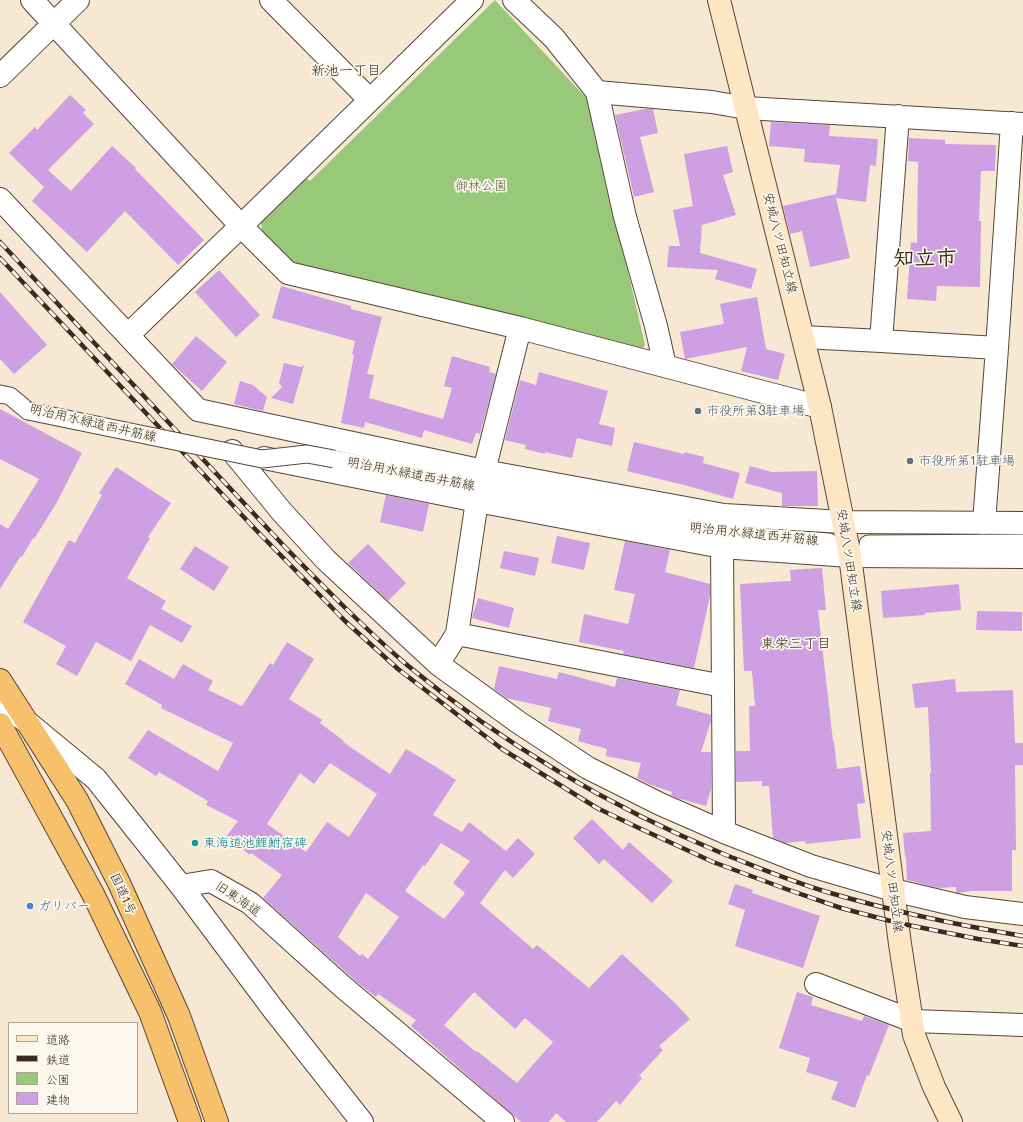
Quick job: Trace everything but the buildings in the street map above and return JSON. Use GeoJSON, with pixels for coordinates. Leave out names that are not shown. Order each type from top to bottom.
{"type":"FeatureCollection","features":[{"type":"Feature","properties":{"kind":"highway","name":"国道1号"},"geometry":{"type":"LineString","coordinates":[[0,680],[77,800],[119,883],[179,1016],[217,1122]]}},
{"type":"Feature","properties":{"kind":"highway","name":"国道1号"},"geometry":{"type":"LineString","coordinates":[[0,724],[93,894],[150,1012],[190,1122]]}},
{"type":"Feature","properties":{"kind":"main road","name":"安城八ツ田知立線"},"geometry":{"type":"LineString","coordinates":[[719,0],[820,407],[850,556],[900,944],[914,1035],[934,1087],[951,1122]]}},
{"type":"Feature","properties":{"kind":"street"},"geometry":{"type":"LineString","coordinates":[[32,0],[241,226],[288,273],[520,328],[820,407]]}},
{"type":"Feature","properties":{"kind":"street"},"geometry":{"type":"LineString","coordinates":[[0,76],[78,0]]}},
{"type":"Feature","properties":{"kind":"street"},"geometry":{"type":"LineString","coordinates":[[271,0],[370,100]]}},
{"type":"Feature","properties":{"kind":"street"},"geometry":{"type":"LineString","coordinates":[[128,335],[472,0]]}},
{"type":"Feature","properties":{"kind":"street"},"geometry":{"type":"LineString","coordinates":[[514,0],[554,38],[597,92],[625,217],[656,326],[665,366]]}},
{"type":"Feature","properties":{"kind":"street"},"geometry":{"type":"LineString","coordinates":[[597,92],[712,102],[746,108],[1018,123],[997,348],[984,522]]}},
{"type":"Feature","properties":{"kind":"street"},"geometry":{"type":"LineString","coordinates":[[881,341],[898,116]]}},
{"type":"Feature","properties":{"kind":"street"},"geometry":{"type":"LineString","coordinates":[[0,199],[198,410],[484,471],[724,515],[843,522],[1023,523]]}},
{"type":"Feature","properties":{"kind":"street"},"geometry":{"type":"LineString","coordinates":[[484,471],[520,328]]}},
{"type":"Feature","properties":{"kind":"street"},"geometry":{"type":"LineString","coordinates":[[803,337],[997,348]]}},
{"type":"Feature","properties":{"kind":"street","name":"明治用水緑道西井筋線"},"geometry":{"type":"LineString","coordinates":[[0,394],[10,396],[28,411],[262,459],[307,454],[710,532],[829,542]]}},
{"type":"Feature","properties":{"kind":"street"},"geometry":{"type":"LineString","coordinates":[[1023,557],[850,556],[722,547],[477,501],[232,452],[282,512],[326,560],[438,664],[518,722],[588,768],[660,804],[724,832],[811,866],[893,890],[965,907],[1023,914]]}},
{"type":"Feature","properties":{"kind":"street"},"geometry":{"type":"LineString","coordinates":[[438,664],[457,634],[477,501]]}},
{"type":"Feature","properties":{"kind":"street"},"geometry":{"type":"LineString","coordinates":[[868,544],[1023,543]]}},
{"type":"Feature","properties":{"kind":"street"},"geometry":{"type":"LineString","coordinates":[[722,547],[724,832]]}},
{"type":"Feature","properties":{"kind":"street"},"geometry":{"type":"LineString","coordinates":[[457,634],[722,686]]}},
{"type":"Feature","properties":{"kind":"street"},"geometry":{"type":"LineString","coordinates":[[0,703],[27,722],[96,779],[181,886],[273,1009],[362,1122]]}},
{"type":"Feature","properties":{"kind":"street","name":"旧東海道"},"geometry":{"type":"LineString","coordinates":[[181,886],[211,881],[250,903],[343,987],[503,1122]]}},
{"type":"Feature","properties":{"kind":"street"},"geometry":{"type":"LineString","coordinates":[[816,984],[913,1021],[1023,1025]]}},
{"type":"Feature","properties":{"kind":"green space","name":"御林公園"},"geometry":{"type":"Polygon","coordinates":[[[495,0],[588,100],[645,345],[641,350],[291,268],[262,232],[261,221],[304,176],[310,181],[495,0]]]}},
{"type":"Feature","properties":{"kind":"railway"},"geometry":{"type":"LineString","coordinates":[[0,242],[284,546],[329,592],[375,637],[407,665],[481,721],[560,772],[642,817],[684,837],[776,875],[827,892],[875,905],[924,917],[1023,936]]}},
{"type":"Feature","properties":{"kind":"railway"},"geometry":{"type":"LineString","coordinates":[[0,258],[256,530],[345,621],[398,669],[502,749],[597,808],[713,862],[841,908],[898,923],[978,939],[1023,946]]}},
{"type":"Feature","properties":{"kind":"place","name":"市役所第3駐車場"},"geometry":{"type":"Point","coordinates":[698,411]}},
{"type":"Feature","properties":{"kind":"place","name":"市役所第1駐車場"},"geometry":{"type":"Point","coordinates":[910,461]}},
{"type":"Feature","properties":{"kind":"place","name":"東海道池鯉鮒宿碑"},"geometry":{"type":"Point","coordinates":[195,843]}},
{"type":"Feature","properties":{"kind":"place","name":"ガリバー"},"geometry":{"type":"Point","coordinates":[30,906]}},
{"type":"Feature","properties":{"kind":"district","name":"新池一丁目"},"geometry":{"type":"Point","coordinates":[346,71]}},
{"type":"Feature","properties":{"kind":"district","name":"知立市"},"geometry":{"type":"Point","coordinates":[925,259]}},
{"type":"Feature","properties":{"kind":"district","name":"東栄三丁目"},"geometry":{"type":"Point","coordinates":[796,644]}}]}
